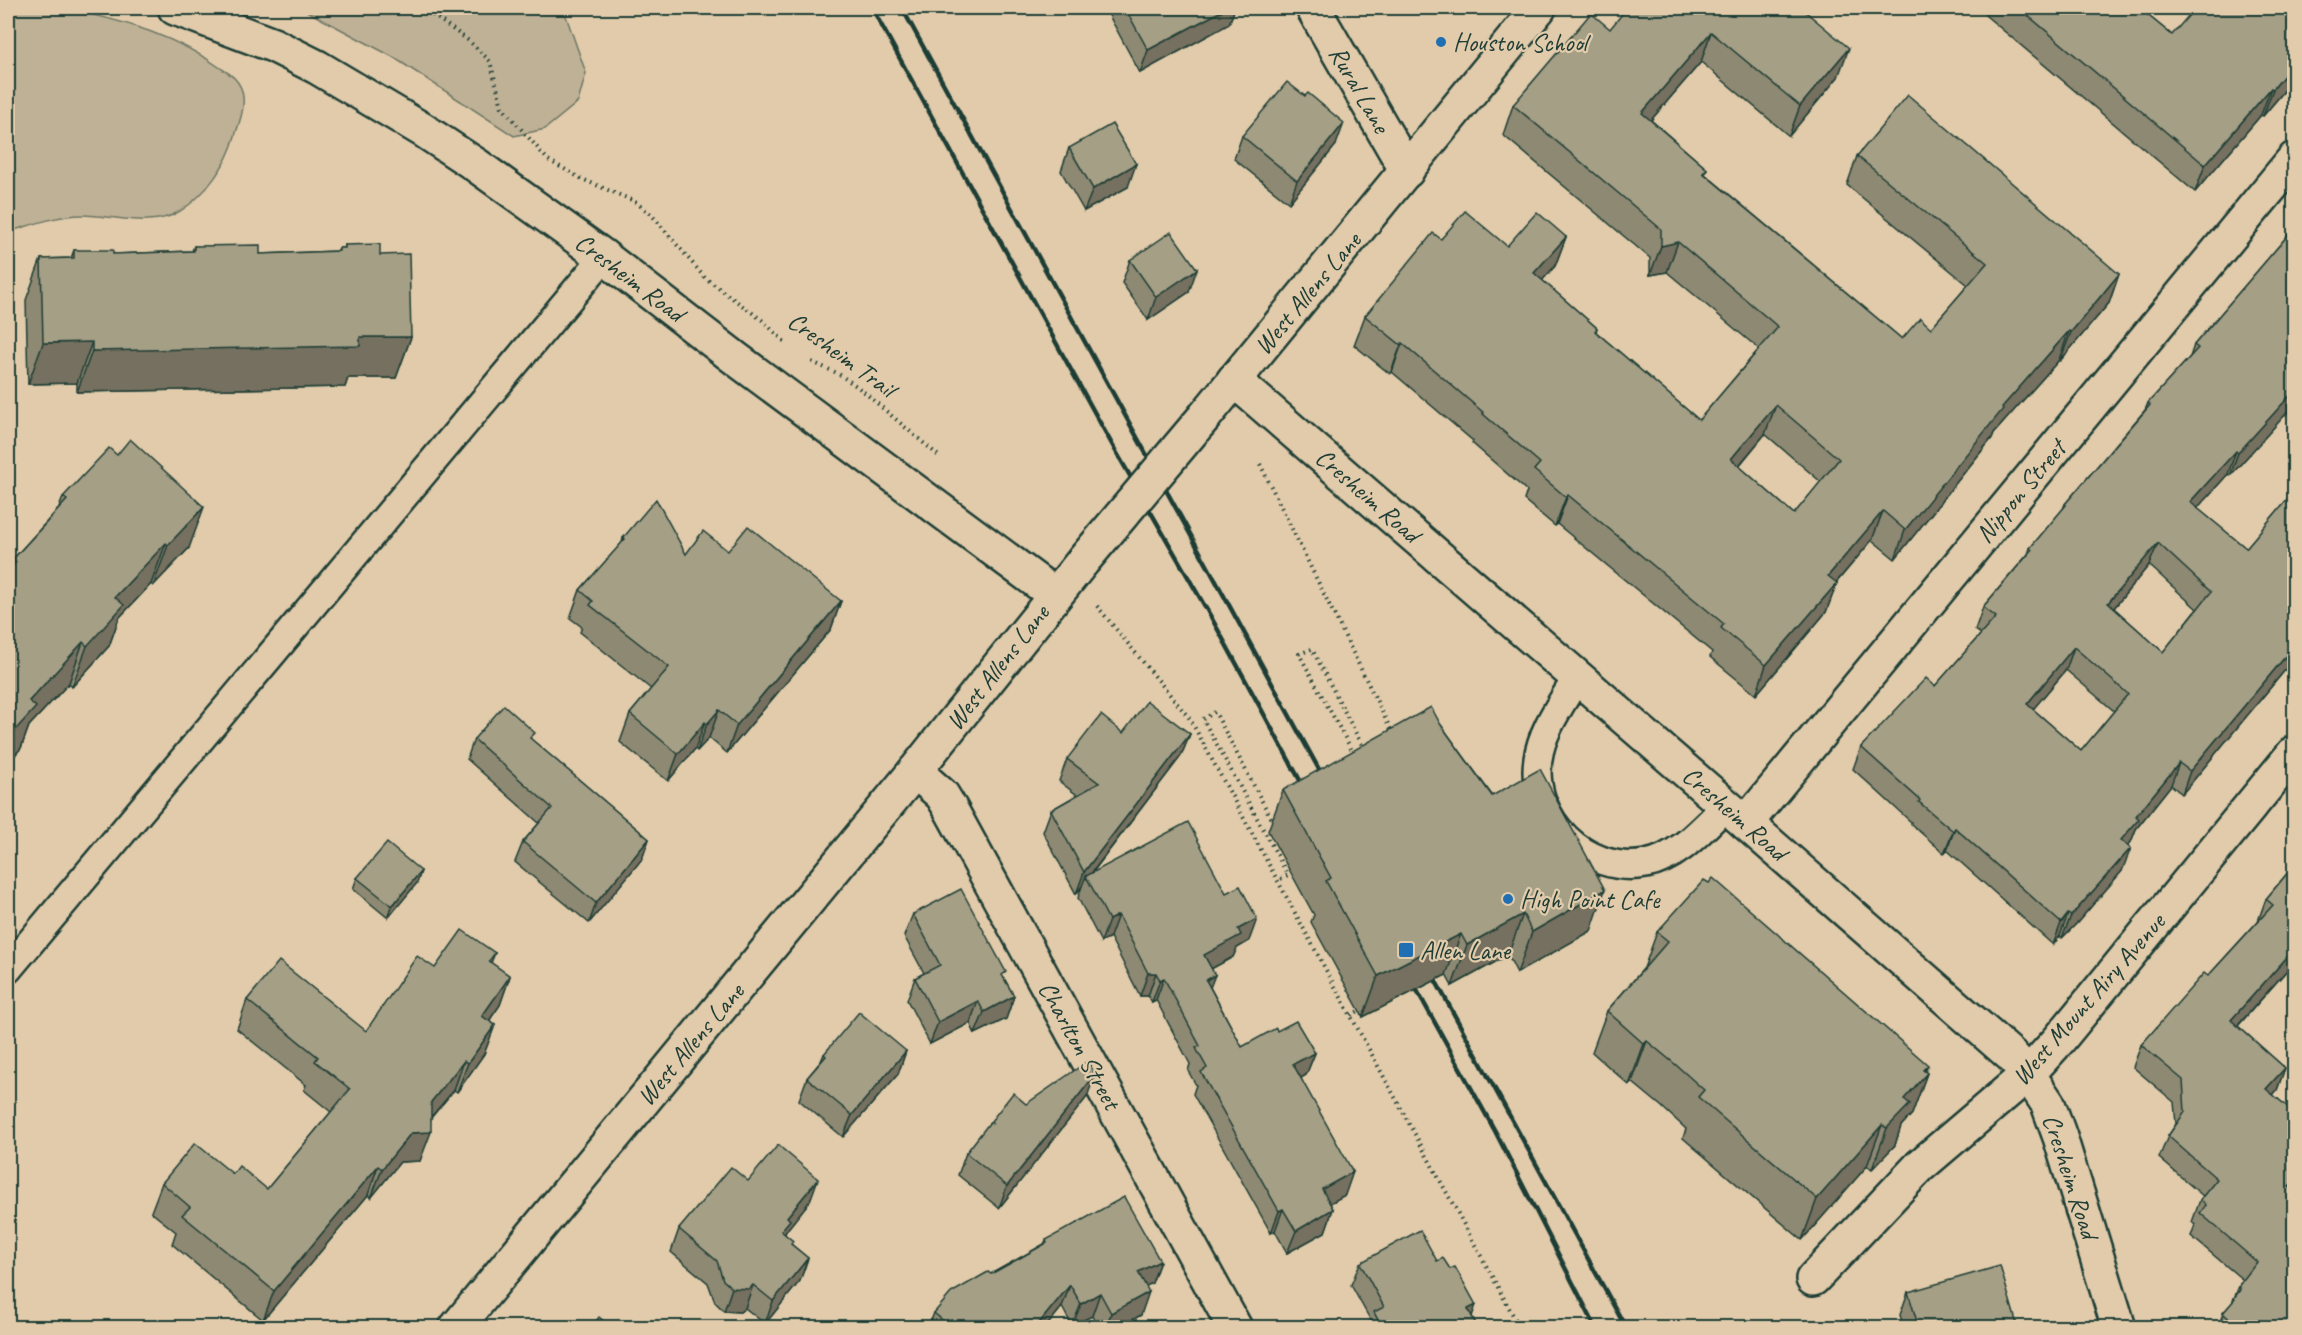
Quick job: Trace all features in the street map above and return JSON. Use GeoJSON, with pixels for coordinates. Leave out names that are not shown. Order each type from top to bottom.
{"type":"FeatureCollection","features":[{"type":"Feature","properties":{"kind":"street","name":"Cresheim Road"},"geometry":{"type":"LineString","coordinates":[[175,8],[273,45],[343,82],[432,136],[604,257],[735,358],[1055,595]]}},
{"type":"Feature","properties":{"kind":"street","name":"Rural Lane"},"geometry":{"type":"LineString","coordinates":[[1313,8],[1407,171]]}},
{"type":"Feature","properties":{"kind":"street","name":"West Allens Lane"},"geometry":{"type":"LineString","coordinates":[[456,1328],[915,771],[1055,595],[1205,416],[1539,8]]}},
{"type":"Feature","properties":{"kind":"street","name":"Nippon Street"},"geometry":{"type":"LineString","coordinates":[[1736,814],[2295,159]]}},
{"type":"Feature","properties":{"kind":"street","name":"Cresheim Road"},"geometry":{"type":"LineString","coordinates":[[1234,380],[1985,1031],[2028,1074],[2048,1104],[2060,1137],[2119,1328]]}},
{"type":"Feature","properties":{"kind":"street","name":"West Mount Airy Avenue"},"geometry":{"type":"LineString","coordinates":[[1813,1279],[1920,1166],[2028,1074],[2295,753]]}},
{"type":"Feature","properties":{"kind":"street","name":"Charlton Street"},"geometry":{"type":"LineString","coordinates":[[915,771],[942,795],[950,808],[1235,1328]]}},
{"type":"Feature","properties":{"kind":"lane"},"geometry":{"type":"LineString","coordinates":[[8,969],[604,257]]}},
{"type":"Feature","properties":{"kind":"lane"},"geometry":{"type":"LineString","coordinates":[[1577,677],[1544,736],[1538,760],[1539,789],[1549,817],[1567,841],[1590,857],[1618,865],[1646,864],[1669,856],[1693,837],[1736,814]]}},
{"type":"Feature","properties":{"kind":"path","name":"Cresheim Trail"},"geometry":{"type":"LineString","coordinates":[[423,8],[469,41],[490,61],[502,107],[548,160],[582,179],[634,201],[651,214],[705,278],[762,320],[791,347]]}},
{"type":"Feature","properties":{"kind":"path","name":"Cresheim Trail"},"geometry":{"type":"LineString","coordinates":[[810,361],[837,373],[858,387],[942,459]]}},
{"type":"Feature","properties":{"kind":"path"},"geometry":{"type":"LineString","coordinates":[[1260,464],[1398,744]]}},
{"type":"Feature","properties":{"kind":"path"},"geometry":{"type":"LineString","coordinates":[[1097,605],[1190,719],[1520,1328]]}},
{"type":"Feature","properties":{"kind":"path"},"geometry":{"type":"LineString","coordinates":[[1359,763],[1299,654],[1312,649],[1368,757]]}},
{"type":"Feature","properties":{"kind":"path"},"geometry":{"type":"LineString","coordinates":[[1277,881],[1288,875],[1203,719],[1215,712],[1272,820],[1278,816]]}},
{"type":"Feature","properties":{"kind":"path"},"geometry":{"type":"LineString","coordinates":[[1351,1015],[1372,1004]]}},
{"type":"Feature","properties":{"kind":"shaded area"},"geometry":{"type":"Polygon","coordinates":[[[51,7],[122,22],[184,46],[233,77],[240,85],[243,94],[242,112],[227,158],[207,188],[180,211],[157,219],[132,220],[73,215],[8,232],[8,8],[51,7]]]}},
{"type":"Feature","properties":{"kind":"shaded area"},"geometry":{"type":"Polygon","coordinates":[[[301,8],[568,8],[566,16],[586,73],[578,102],[545,129],[514,136],[393,57],[301,8]]]}},
{"type":"Feature","properties":{"kind":"building"},"geometry":{"type":"Polygon","coordinates":[[[1125,8],[1227,8],[1148,50],[1125,8]]]}},
{"type":"Feature","properties":{"kind":"building"},"geometry":{"type":"Polygon","coordinates":[[[1627,8],[1801,8],[1849,48],[1800,106],[1711,32],[1642,113],[1707,169],[1703,173],[1902,339],[1920,318],[1931,328],[1987,263],[1857,156],[1908,95],[2119,274],[2071,332],[2069,331],[2002,407],[2003,409],[1905,530],[1883,511],[1828,576],[1837,583],[1766,665],[1721,628],[1724,624],[1568,495],[1566,497],[1534,470],[1540,463],[1402,343],[1401,345],[1365,316],[1433,233],[1441,239],[1465,211],[1507,246],[1537,212],[1566,237],[1534,273],[1597,328],[1595,331],[1699,420],[1778,327],[1678,242],[1661,246],[1661,229],[1513,105],[1591,13],[1610,29],[1627,8]],[[1776,405],[1731,459],[1794,514],[1839,459],[1776,405]]]}},
{"type":"Feature","properties":{"kind":"building"},"geometry":{"type":"Polygon","coordinates":[[[2019,8],[2139,8],[2172,35],[2195,8],[2295,8],[2295,62],[2205,165],[2019,8]]]}},
{"type":"Feature","properties":{"kind":"building"},"geometry":{"type":"Polygon","coordinates":[[[1287,82],[1305,96],[1308,93],[1344,123],[1297,181],[1242,136],[1287,82]]]}},
{"type":"Feature","properties":{"kind":"building"},"geometry":{"type":"Polygon","coordinates":[[[1112,124],[1136,164],[1093,189],[1069,148],[1112,124]]]}},
{"type":"Feature","properties":{"kind":"building"},"geometry":{"type":"Polygon","coordinates":[[[2295,227],[2295,390],[2190,502],[2246,548],[2295,490],[2295,645],[2190,771],[2179,763],[2136,816],[2139,819],[2121,840],[2131,848],[2071,916],[2068,914],[2061,923],[1955,828],[1953,831],[1919,802],[1920,800],[1861,747],[1926,678],[1935,686],[1996,617],[1983,607],[2032,550],[2030,548],[2065,504],[2150,405],[2148,403],[2198,348],[2194,345],[2295,227]],[[2158,543],[2108,603],[2163,652],[2211,592],[2158,543]],[[2074,647],[2027,704],[2081,751],[2128,694],[2074,647]]]}},
{"type":"Feature","properties":{"kind":"building"},"geometry":{"type":"Polygon","coordinates":[[[1171,232],[1197,269],[1156,297],[1130,260],[1171,232]]]}},
{"type":"Feature","properties":{"kind":"building"},"geometry":{"type":"Polygon","coordinates":[[[380,244],[380,255],[409,254],[411,337],[360,337],[360,346],[92,351],[92,342],[43,343],[41,259],[74,258],[74,250],[113,250],[113,254],[194,251],[194,246],[260,245],[260,254],[339,251],[339,248],[345,248],[345,245],[380,244]]]}},
{"type":"Feature","properties":{"kind":"building"},"geometry":{"type":"Polygon","coordinates":[[[130,439],[204,507],[115,597],[124,605],[87,646],[83,642],[29,701],[36,707],[8,738],[8,571],[16,562],[13,559],[67,500],[63,497],[109,448],[117,455],[130,439]]]}},
{"type":"Feature","properties":{"kind":"building"},"geometry":{"type":"Polygon","coordinates":[[[656,499],[686,554],[703,531],[728,551],[748,526],[841,601],[737,725],[719,710],[707,724],[705,722],[678,754],[630,714],[669,667],[590,605],[593,601],[580,590],[625,539],[623,538],[656,499]]]}},
{"type":"Feature","properties":{"kind":"building"},"geometry":{"type":"Polygon","coordinates":[[[1147,701],[1190,734],[1084,872],[1051,810],[1099,783],[1067,759],[1101,715],[1123,733],[1147,701]]]}},
{"type":"Feature","properties":{"kind":"building"},"geometry":{"type":"Polygon","coordinates":[[[504,705],[535,733],[530,738],[649,839],[596,903],[523,842],[552,808],[474,739],[504,705]]]}},
{"type":"Feature","properties":{"kind":"building"},"geometry":{"type":"Polygon","coordinates":[[[1431,707],[1441,725],[1492,796],[1540,769],[1605,890],[1532,932],[1523,914],[1467,945],[1461,934],[1378,976],[1326,881],[1331,878],[1283,790],[1431,707]]]}},
{"type":"Feature","properties":{"kind":"building"},"geometry":{"type":"Polygon","coordinates":[[[1188,822],[1226,893],[1240,886],[1257,919],[1238,929],[1241,935],[1204,955],[1215,975],[1206,980],[1242,1047],[1276,1028],[1277,1031],[1296,1021],[1315,1053],[1293,1064],[1353,1172],[1322,1189],[1333,1209],[1296,1231],[1283,1209],[1279,1211],[1201,1072],[1207,1068],[1196,1048],[1200,1046],[1164,978],[1160,980],[1156,973],[1148,973],[1118,915],[1109,920],[1086,876],[1188,822]]]}},
{"type":"Feature","properties":{"kind":"building"},"geometry":{"type":"Polygon","coordinates":[[[387,843],[421,871],[392,906],[357,878],[387,843]]]}},
{"type":"Feature","properties":{"kind":"building"},"geometry":{"type":"Polygon","coordinates":[[[2295,864],[2295,948],[2231,1020],[2285,1068],[2266,1089],[2295,1113],[2295,1156],[2291,1160],[2295,1164],[2295,1181],[2289,1187],[2295,1191],[2295,1328],[2239,1328],[2223,1313],[2235,1299],[2240,1290],[2240,1284],[2257,1262],[2200,1213],[2206,1205],[2200,1200],[2217,1179],[2168,1136],[2185,1112],[2183,1080],[2141,1045],[2204,973],[2208,976],[2273,905],[2266,899],[2295,864]]]}},
{"type":"Feature","properties":{"kind":"building"},"geometry":{"type":"Polygon","coordinates":[[[1713,878],[1928,1065],[1923,1070],[1927,1073],[1904,1099],[1910,1104],[1887,1128],[1882,1125],[1817,1199],[1698,1097],[1704,1090],[1647,1041],[1644,1044],[1607,1011],[1668,941],[1657,932],[1704,880],[1709,883],[1713,878]]]}},
{"type":"Feature","properties":{"kind":"building"},"geometry":{"type":"Polygon","coordinates":[[[961,889],[1006,972],[1002,975],[1014,996],[984,1012],[978,1001],[938,1022],[915,978],[940,965],[913,914],[961,889]]]}},
{"type":"Feature","properties":{"kind":"building"},"geometry":{"type":"Polygon","coordinates":[[[462,930],[495,953],[489,961],[510,976],[482,1016],[495,1025],[468,1063],[464,1061],[431,1102],[431,1132],[411,1133],[382,1169],[378,1166],[274,1291],[182,1215],[190,1207],[162,1183],[195,1143],[233,1174],[239,1166],[267,1189],[350,1089],[315,1061],[318,1057],[247,1000],[279,961],[366,1031],[417,956],[435,968],[462,930]]]}},
{"type":"Feature","properties":{"kind":"building"},"geometry":{"type":"Polygon","coordinates":[[[859,1012],[906,1051],[852,1115],[807,1078],[859,1012]]]}},
{"type":"Feature","properties":{"kind":"building"},"geometry":{"type":"Polygon","coordinates":[[[1088,1061],[1095,1075],[1007,1186],[966,1153],[990,1122],[992,1123],[991,1121],[1013,1093],[1026,1104],[1088,1061]]]}},
{"type":"Feature","properties":{"kind":"building"},"geometry":{"type":"Polygon","coordinates":[[[778,1145],[818,1179],[787,1217],[790,1220],[781,1231],[793,1241],[791,1244],[808,1258],[773,1301],[753,1285],[748,1289],[732,1288],[723,1280],[717,1261],[679,1229],[731,1167],[748,1181],[778,1145]]]}},
{"type":"Feature","properties":{"kind":"building"},"geometry":{"type":"Polygon","coordinates":[[[1124,1197],[1160,1261],[1138,1272],[1149,1292],[1111,1313],[1100,1293],[1081,1304],[1070,1285],[1035,1328],[1017,1328],[1013,1324],[1010,1328],[952,1328],[934,1313],[951,1293],[1047,1243],[1046,1240],[1124,1197]]]}},
{"type":"Feature","properties":{"kind":"building"},"geometry":{"type":"Polygon","coordinates":[[[1420,1230],[1437,1261],[1443,1258],[1450,1269],[1455,1267],[1476,1305],[1468,1309],[1478,1328],[1382,1328],[1374,1312],[1384,1307],[1360,1263],[1420,1230]]]}},
{"type":"Feature","properties":{"kind":"building"},"geometry":{"type":"Polygon","coordinates":[[[2000,1266],[2018,1328],[1909,1328],[1918,1325],[1908,1292],[2000,1266]]]}},
{"type":"Feature","properties":{"kind":"building"},"geometry":{"type":"Polygon","coordinates":[[[599,1317],[612,1328],[591,1328],[599,1317]]]}},
{"type":"Feature","properties":{"kind":"railway"},"geometry":{"type":"LineString","coordinates":[[872,8],[1308,795]]}},
{"type":"Feature","properties":{"kind":"railway"},"geometry":{"type":"LineString","coordinates":[[902,8],[1327,784]]}},
{"type":"Feature","properties":{"kind":"railway"},"geometry":{"type":"LineString","coordinates":[[1427,965],[1626,1328]]}},
{"type":"Feature","properties":{"kind":"railway"},"geometry":{"type":"LineString","coordinates":[[1409,976],[1495,1131],[1596,1328]]}},
{"type":"Feature","properties":{"kind":"place","name":"Houston School"},"geometry":{"type":"Point","coordinates":[1441,42]}},
{"type":"Feature","properties":{"kind":"place","name":"High Point Cafe"},"geometry":{"type":"Point","coordinates":[1508,899]}},
{"type":"Feature","properties":{"kind":"place","name":"Allen Lane"},"geometry":{"type":"Point","coordinates":[1406,950]}}]}
